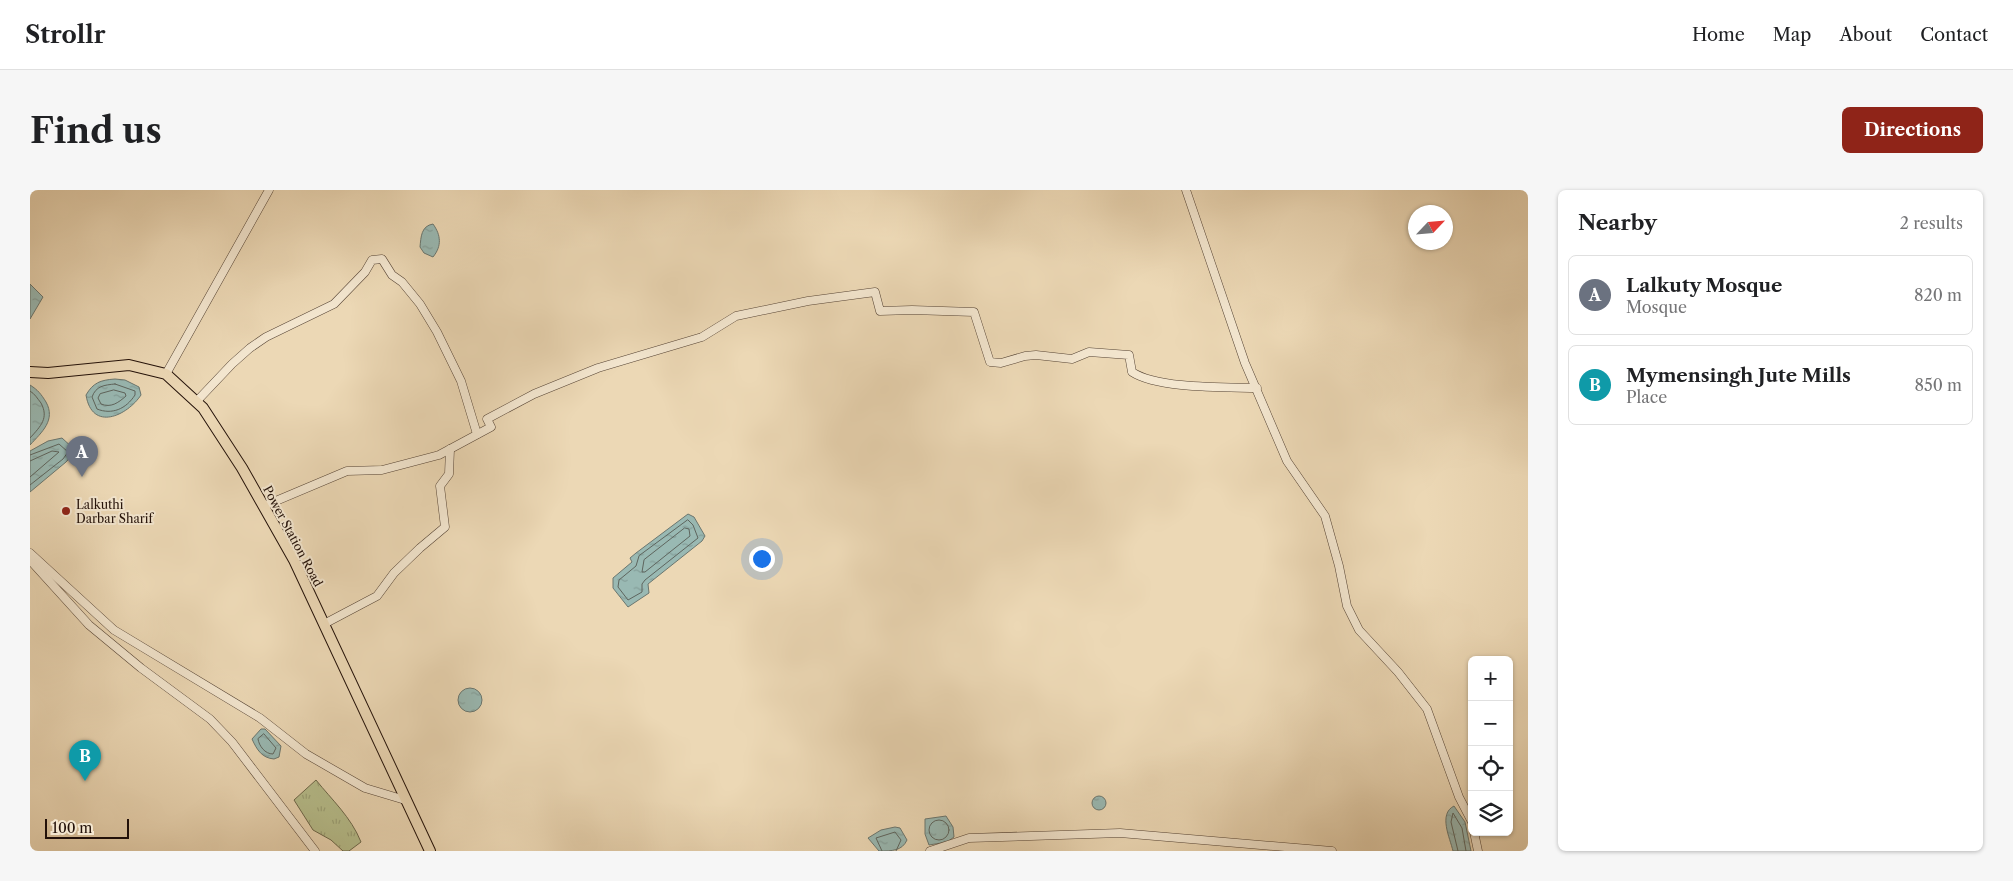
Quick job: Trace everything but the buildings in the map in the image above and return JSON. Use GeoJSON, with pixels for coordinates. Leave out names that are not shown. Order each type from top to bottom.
{"type":"FeatureCollection","features":[{"type":"Feature","properties":{"kind":"main road","name":"Power Station Road"},"geometry":{"type":"LineString","coordinates":[[30,372],[129,365],[166,374],[196,402],[213,423],[264,506],[294,560],[430,851]]}},
{"type":"Feature","properties":{"kind":"street"},"geometry":{"type":"LineString","coordinates":[[166,374],[269,190]]}},
{"type":"Feature","properties":{"kind":"street"},"geometry":{"type":"LineString","coordinates":[[1186,190],[1245,363],[1288,461],[1325,516],[1339,566],[1347,606],[1359,630],[1398,672],[1427,709],[1456,789],[1468,814]]}},
{"type":"Feature","properties":{"kind":"street"},"geometry":{"type":"LineString","coordinates":[[196,402],[250,348],[266,337],[334,304],[365,272],[372,260],[382,259],[392,275],[402,282],[420,304],[437,332],[461,381],[477,434]]}},
{"type":"Feature","properties":{"kind":"street"},"geometry":{"type":"LineString","coordinates":[[264,506],[346,472],[382,470],[439,455],[491,427],[486,419],[534,394],[598,368],[702,337],[736,316],[808,301],[875,292],[880,312],[912,310],[975,313],[990,362],[1001,363],[1030,355],[1072,358],[1088,352],[1129,355],[1132,372],[1142,378],[1201,386],[1257,388]]}},
{"type":"Feature","properties":{"kind":"street"},"geometry":{"type":"LineString","coordinates":[[324,624],[377,596],[394,573],[420,548],[445,528],[440,486],[449,474],[450,449]]}},
{"type":"Feature","properties":{"kind":"street"},"geometry":{"type":"LineString","coordinates":[[30,553],[114,630],[260,718],[306,754],[365,788],[405,800]]}},
{"type":"Feature","properties":{"kind":"street"},"geometry":{"type":"LineString","coordinates":[[30,560],[89,625],[140,668],[176,691],[210,718],[232,742],[315,851]]}},
{"type":"Feature","properties":{"kind":"street"},"geometry":{"type":"LineString","coordinates":[[930,851],[969,838],[1120,833],[1332,851]]}},
{"type":"Feature","properties":{"kind":"street"},"geometry":{"type":"LineString","coordinates":[[1475,836],[1478,851]]}},
{"type":"Feature","properties":{"kind":"green space"},"geometry":{"type":"Polygon","coordinates":[[[316,780],[347,817],[357,833],[361,842],[349,851],[343,851],[331,840],[313,830],[294,800],[316,780]]]}},
{"type":"Feature","properties":{"kind":"water"},"geometry":{"type":"Polygon","coordinates":[[[433,224],[438,232],[439,245],[433,257],[424,253],[420,247],[421,236],[424,230],[433,224]]]}},
{"type":"Feature","properties":{"kind":"water"},"geometry":{"type":"Polygon","coordinates":[[[30,284],[43,297],[30,319],[30,284]]]}},
{"type":"Feature","properties":{"kind":"water"},"geometry":{"type":"Polygon","coordinates":[[[115,379],[125,380],[139,387],[141,395],[135,403],[119,414],[102,417],[95,414],[86,395],[98,383],[115,379]]]}},
{"type":"Feature","properties":{"kind":"water"},"geometry":{"type":"Polygon","coordinates":[[[30,385],[37,390],[46,402],[49,414],[46,425],[30,445],[30,385]]]}},
{"type":"Feature","properties":{"kind":"water"},"geometry":{"type":"Polygon","coordinates":[[[62,438],[74,449],[74,453],[30,492],[30,451],[48,441],[62,438]]]}},
{"type":"Feature","properties":{"kind":"water"},"geometry":{"type":"Polygon","coordinates":[[[688,514],[694,517],[705,536],[702,541],[648,584],[649,593],[628,607],[613,588],[613,578],[632,562],[630,558],[688,514]]]}},
{"type":"Feature","properties":{"kind":"water"},"geometry":{"type":"Polygon","coordinates":[[[470,688],[478,692],[482,700],[478,708],[470,712],[462,708],[458,700],[462,692],[470,688]]]}},
{"type":"Feature","properties":{"kind":"water"},"geometry":{"type":"Polygon","coordinates":[[[261,729],[265,729],[281,746],[279,757],[274,759],[266,757],[256,747],[252,739],[261,729]]]}},
{"type":"Feature","properties":{"kind":"water"},"geometry":{"type":"Polygon","coordinates":[[[1099,796],[1104,798],[1106,803],[1104,808],[1099,810],[1094,808],[1092,803],[1094,798],[1099,796]]]}},
{"type":"Feature","properties":{"kind":"water"},"geometry":{"type":"Polygon","coordinates":[[[1454,806],[1465,822],[1471,851],[1453,851],[1446,827],[1446,820],[1449,810],[1454,806]]]}},
{"type":"Feature","properties":{"kind":"water"},"geometry":{"type":"Polygon","coordinates":[[[946,816],[953,827],[954,837],[947,842],[929,845],[925,834],[925,819],[946,816]]]}},
{"type":"Feature","properties":{"kind":"water"},"geometry":{"type":"Polygon","coordinates":[[[895,827],[900,828],[907,840],[899,848],[879,851],[868,838],[881,830],[895,827]]]}},
{"type":"Feature","properties":{"kind":"place","name":"Lalkuty Mosque"},"geometry":{"type":"Point","coordinates":[82,477]}},
{"type":"Feature","properties":{"kind":"place","name":"Lalkuthi Darbar Sharif"},"geometry":{"type":"Point","coordinates":[66,511]}},
{"type":"Feature","properties":{"kind":"place","name":"Mymensingh Jute Mills"},"geometry":{"type":"Point","coordinates":[85,781]}}]}
